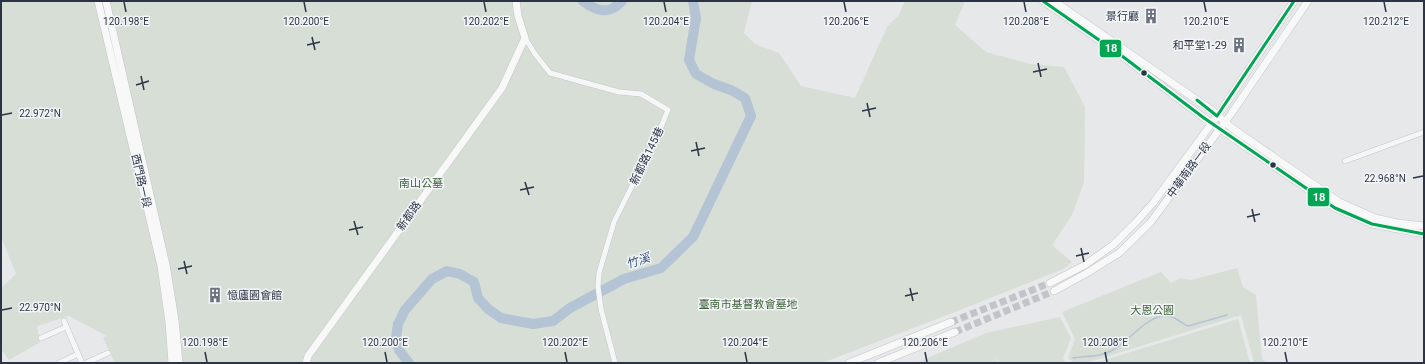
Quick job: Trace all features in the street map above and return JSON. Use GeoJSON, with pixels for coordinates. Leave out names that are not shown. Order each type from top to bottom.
{"type":"FeatureCollection","features":[{"type":"Feature","properties":{"kind":"street","name":"西門路一段"},"geometry":{"type":"LineString","coordinates":[[98,1],[161,266],[169,322],[172,363]]}},
{"type":"Feature","properties":{"kind":"street","name":"西門路一段"},"geometry":{"type":"LineString","coordinates":[[106,1],[166,265],[175,320],[179,363]]}},
{"type":"Feature","properties":{"kind":"street"},"geometry":{"type":"LineString","coordinates":[[516,1],[518,16],[525,38]]}},
{"type":"Feature","properties":{"kind":"street"},"geometry":{"type":"LineString","coordinates":[[1043,1],[1122,56],[1219,128],[1335,208],[1372,224],[1424,234]]}},
{"type":"Feature","properties":{"kind":"street"},"geometry":{"type":"LineString","coordinates":[[1054,1],[1210,109],[1224,122],[1343,204],[1375,218],[1397,223],[1424,226]]}},
{"type":"Feature","properties":{"kind":"street","name":"中華南路一段"},"geometry":{"type":"LineString","coordinates":[[1050,283],[1085,265],[1113,245],[1153,203],[1217,116],[1294,1]]}},
{"type":"Feature","properties":{"kind":"street","name":"中華南路一段"},"geometry":{"type":"LineString","coordinates":[[1054,291],[1119,253],[1150,223],[1224,122],[1308,1]]}},
{"type":"Feature","properties":{"kind":"street","name":"新都路145巷"},"geometry":{"type":"LineString","coordinates":[[525,38],[550,73],[619,92],[641,94],[668,110],[659,132],[614,222],[599,273],[598,287],[601,309],[615,363]]}},
{"type":"Feature","properties":{"kind":"street","name":"新都路"},"geometry":{"type":"LineString","coordinates":[[306,363],[308,356],[502,88],[525,38]]}},
{"type":"Feature","properties":{"kind":"street"},"geometry":{"type":"LineString","coordinates":[[1345,161],[1424,132]]}},
{"type":"Feature","properties":{"kind":"street"},"geometry":{"type":"LineString","coordinates":[[849,363],[951,322]]}},
{"type":"Feature","properties":{"kind":"street"},"geometry":{"type":"LineString","coordinates":[[41,338],[65,324],[82,363]]}},
{"type":"Feature","properties":{"kind":"street"},"geometry":{"type":"LineString","coordinates":[[878,363],[955,332]]}},
{"type":"Feature","properties":{"kind":"street"},"geometry":{"type":"LineString","coordinates":[[86,363],[108,353]]}},
{"type":"Feature","properties":{"kind":"street"},"geometry":{"type":"LineString","coordinates":[[59,363],[78,354]]}},
{"type":"Feature","properties":{"kind":"green space","name":"南山公墓"},"geometry":{"type":"Polygon","coordinates":[[[1,1],[752,1],[744,33],[755,44],[779,53],[801,86],[855,98],[887,27],[899,15],[905,1],[965,1],[955,25],[986,52],[1030,64],[1064,67],[1085,107],[1084,182],[1072,215],[1052,245],[1072,262],[1063,269],[822,363],[115,363],[103,338],[107,336],[69,316],[37,326],[40,342],[9,360],[1,349],[1,288],[16,274],[1,236],[1,1]]]}},
{"type":"Feature","properties":{"kind":"green space","name":"大恩公園"},"geometry":{"type":"Polygon","coordinates":[[[1237,268],[1243,287],[1256,295],[1262,359],[1268,363],[1254,363],[1241,315],[1086,363],[1074,363],[1068,358],[1075,339],[1062,312],[1161,272],[1171,283],[1180,278],[1191,280],[1237,268]]]}},
{"type":"Feature","properties":{"kind":"green space"},"geometry":{"type":"Polygon","coordinates":[[[1060,317],[1071,338],[1063,358],[1066,363],[999,363],[994,353],[998,363],[916,363],[986,333],[1060,317]]]}},
{"type":"Feature","properties":{"kind":"green space"},"geometry":{"type":"Polygon","coordinates":[[[1238,319],[1250,363],[1095,363],[1238,319]]]}},
{"type":"Feature","properties":{"kind":"waterway","name":"竹溪"},"geometry":{"type":"LineString","coordinates":[[583,1],[600,10],[614,8],[622,1]]}},
{"type":"Feature","properties":{"kind":"waterway","name":"竹溪"},"geometry":{"type":"LineString","coordinates":[[409,363],[399,350],[396,338],[398,324],[405,310],[432,279],[447,271],[460,274],[474,282],[478,298],[488,309],[501,318],[533,324],[553,321],[570,308],[624,279],[661,268],[693,237],[751,116],[745,98],[696,74],[689,60],[696,18],[693,1]]}},
{"type":"Feature","properties":{"kind":"waterway"},"geometry":{"type":"LineString","coordinates":[[1073,358],[1098,355],[1113,350],[1120,346],[1148,322],[1156,318],[1164,316],[1172,317],[1188,326],[1227,315]]}},
{"type":"Feature","properties":{"kind":"tunnel"},"geometry":{"type":"LineString","coordinates":[[951,322],[1050,283]]}},
{"type":"Feature","properties":{"kind":"tunnel"},"geometry":{"type":"LineString","coordinates":[[955,332],[1054,291]]}},
{"type":"Feature","properties":{"kind":"transit line","name":"18"},"geometry":{"type":"LineString","coordinates":[[1043,1],[1122,56],[1204,118],[1335,208],[1372,224],[1424,234]]}},
{"type":"Feature","properties":{"kind":"transit line","name":"18"},"geometry":{"type":"LineString","coordinates":[[1197,100],[1217,116],[1294,1]]}},
{"type":"Feature","properties":{"kind":"place","name":"景行廳"},"geometry":{"type":"Point","coordinates":[1151,16]}},
{"type":"Feature","properties":{"kind":"place","name":"和平堂1-29"},"geometry":{"type":"Point","coordinates":[1239,45]}},
{"type":"Feature","properties":{"kind":"place","name":"憶廬園會館"},"geometry":{"type":"Point","coordinates":[215,295]}},
{"type":"Feature","properties":{"kind":"park label","name":"臺南市基督教會墓地"},"geometry":{"type":"Point","coordinates":[748,304]}}]}
